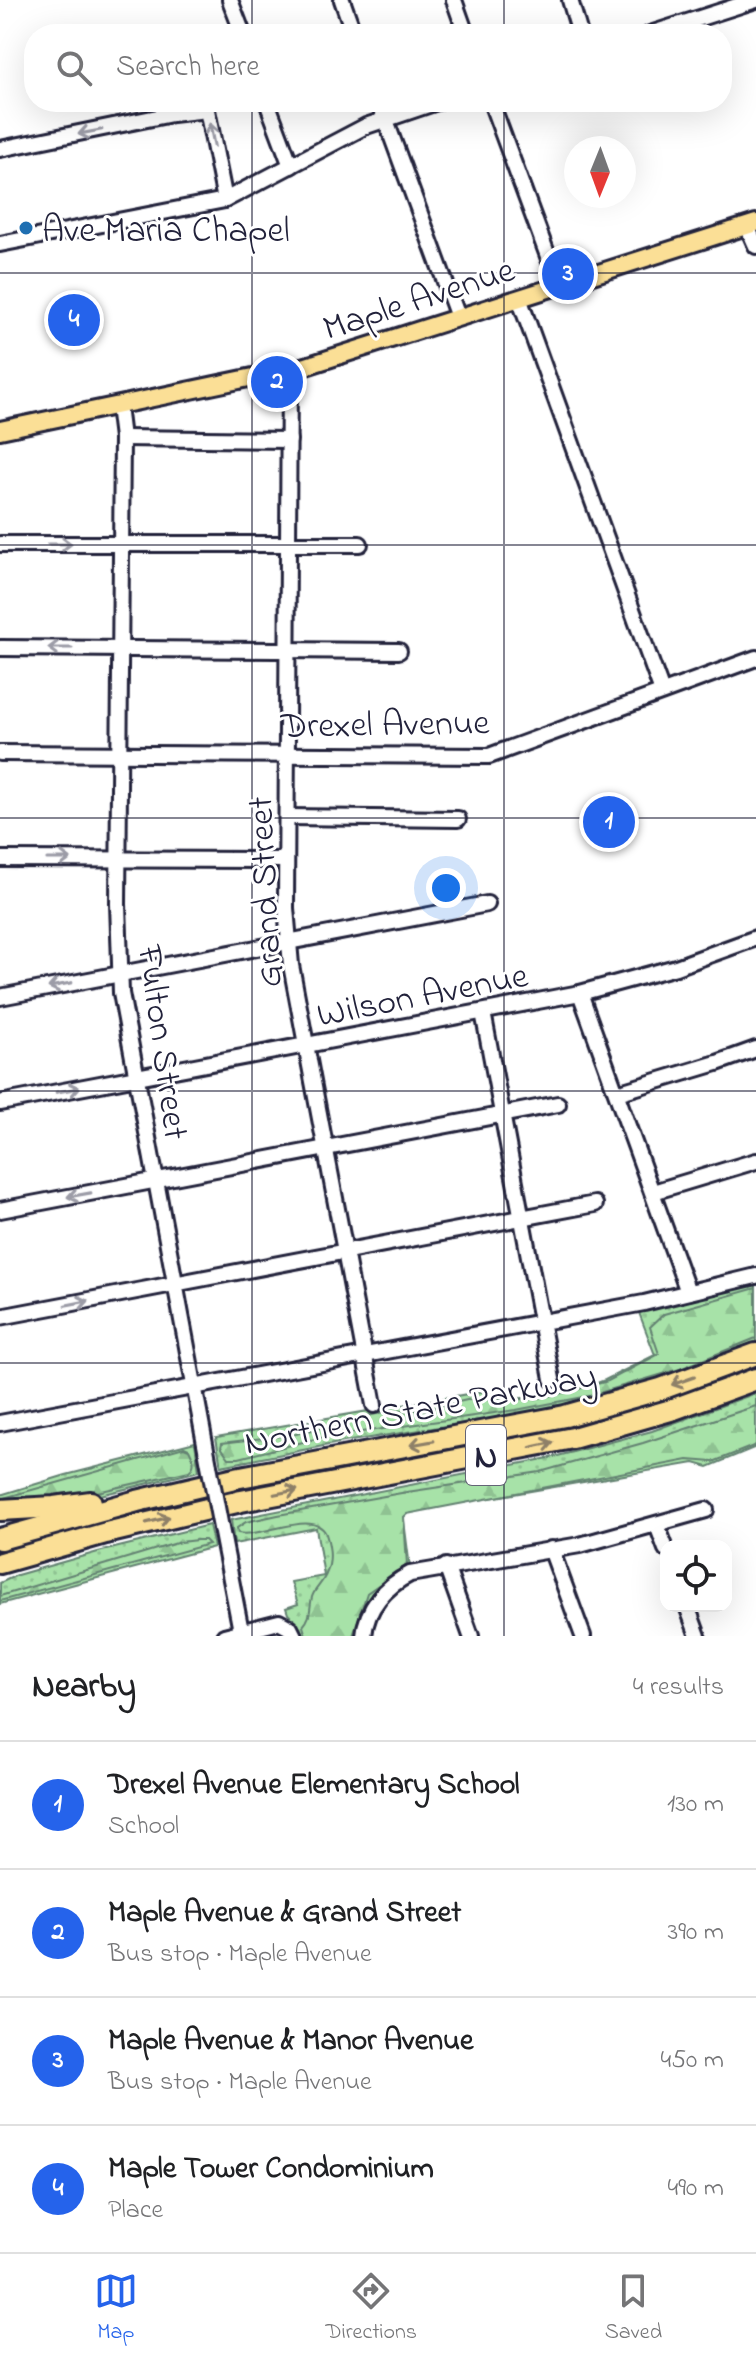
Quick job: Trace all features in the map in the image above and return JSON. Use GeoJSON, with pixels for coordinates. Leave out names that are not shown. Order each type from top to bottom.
{"type":"FeatureCollection","features":[{"type":"Feature","properties":{"kind":"highway","name":"Northern State Parkway"},"geometry":{"type":"LineString","coordinates":[[0,1539],[170,1493],[268,1471],[565,1416],[661,1389],[756,1354]]}},
{"type":"Feature","properties":{"kind":"highway","name":"Northern State Parkway"},"geometry":{"type":"LineString","coordinates":[[0,1563],[106,1533],[253,1499],[573,1438],[671,1410],[756,1379]]}},
{"type":"Feature","properties":{"kind":"highway"},"geometry":{"type":"LineString","coordinates":[[0,1510],[170,1493]]}},
{"type":"Feature","properties":{"kind":"highway"},"geometry":{"type":"LineString","coordinates":[[0,1576],[106,1533]]}},
{"type":"Feature","properties":{"kind":"main road","name":"Maple Avenue"},"geometry":{"type":"LineString","coordinates":[[0,430],[306,366],[752,225]]}},
{"type":"Feature","properties":{"kind":"street"},"geometry":{"type":"LineString","coordinates":[[230,0],[239,24]]}},
{"type":"Feature","properties":{"kind":"street"},"geometry":{"type":"LineString","coordinates":[[342,0],[350,24]]}},
{"type":"Feature","properties":{"kind":"street"},"geometry":{"type":"LineString","coordinates":[[454,0],[462,24]]}},
{"type":"Feature","properties":{"kind":"street"},"geometry":{"type":"LineString","coordinates":[[570,0],[577,24]]}},
{"type":"Feature","properties":{"kind":"street"},"geometry":{"type":"LineString","coordinates":[[681,24],[756,0]]}},
{"type":"Feature","properties":{"kind":"street"},"geometry":{"type":"LineString","coordinates":[[0,149],[193,112]]}},
{"type":"Feature","properties":{"kind":"street"},"geometry":{"type":"LineString","coordinates":[[207,112],[225,200]]}},
{"type":"Feature","properties":{"kind":"street"},"geometry":{"type":"LineString","coordinates":[[271,112],[291,166]]}},
{"type":"Feature","properties":{"kind":"street"},"geometry":{"type":"LineString","coordinates":[[383,112],[458,317]]}},
{"type":"Feature","properties":{"kind":"street"},"geometry":{"type":"LineString","coordinates":[[0,244],[225,200],[366,126],[409,112]]}},
{"type":"Feature","properties":{"kind":"street"},"geometry":{"type":"LineString","coordinates":[[495,112],[559,286]]}},
{"type":"Feature","properties":{"kind":"street"},"geometry":{"type":"LineString","coordinates":[[752,225],[756,246]]}},
{"type":"Feature","properties":{"kind":"street"},"geometry":{"type":"LineString","coordinates":[[519,298],[662,692]]}},
{"type":"Feature","properties":{"kind":"street","name":"Grand Street"},"geometry":{"type":"LineString","coordinates":[[289,369],[286,908],[291,965],[374,1405]]}},
{"type":"Feature","properties":{"kind":"street","name":"Fulton Street"},"geometry":{"type":"LineString","coordinates":[[118,406],[122,438],[118,859],[121,993],[241,1631]]}},
{"type":"Feature","properties":{"kind":"street"},"geometry":{"type":"LineString","coordinates":[[122,438],[289,440]]}},
{"type":"Feature","properties":{"kind":"street"},"geometry":{"type":"LineString","coordinates":[[0,544],[360,544]]}},
{"type":"Feature","properties":{"kind":"street"},"geometry":{"type":"LineString","coordinates":[[0,648],[399,651]]}},
{"type":"Feature","properties":{"kind":"street","name":"Drexel Avenue"},"geometry":{"type":"LineString","coordinates":[[0,753],[489,756],[756,658]]}},
{"type":"Feature","properties":{"kind":"street"},"geometry":{"type":"LineString","coordinates":[[287,817],[458,819]]}},
{"type":"Feature","properties":{"kind":"street"},"geometry":{"type":"LineString","coordinates":[[0,859],[286,860]]}},
{"type":"Feature","properties":{"kind":"street"},"geometry":{"type":"LineString","coordinates":[[0,997],[487,904]]}},
{"type":"Feature","properties":{"kind":"street","name":"Wilson Avenue"},"geometry":{"type":"LineString","coordinates":[[0,1103],[580,993],[676,967],[756,938]]}},
{"type":"Feature","properties":{"kind":"street"},"geometry":{"type":"LineString","coordinates":[[580,993],[688,1292]]}},
{"type":"Feature","properties":{"kind":"street"},"geometry":{"type":"LineString","coordinates":[[483,1012],[552,1379]]}},
{"type":"Feature","properties":{"kind":"street"},"geometry":{"type":"LineString","coordinates":[[617,1093],[756,1049]]}},
{"type":"Feature","properties":{"kind":"street"},"geometry":{"type":"LineString","coordinates":[[0,1210],[558,1104]]}},
{"type":"Feature","properties":{"kind":"street"},"geometry":{"type":"LineString","coordinates":[[653,1192],[756,1161]]}},
{"type":"Feature","properties":{"kind":"street"},"geometry":{"type":"LineString","coordinates":[[0,1317],[595,1204]]}},
{"type":"Feature","properties":{"kind":"street"},"geometry":{"type":"LineString","coordinates":[[0,1423],[541,1322],[756,1276]]}},
{"type":"Feature","properties":{"kind":"street"},"geometry":{"type":"LineString","coordinates":[[364,1636],[367,1618],[374,1604],[389,1587],[410,1574],[580,1545],[706,1510]]}},
{"type":"Feature","properties":{"kind":"street"},"geometry":{"type":"LineString","coordinates":[[657,1525],[663,1540]]}},
{"type":"Feature","properties":{"kind":"street"},"geometry":{"type":"LineString","coordinates":[[551,1549],[583,1636]]}},
{"type":"Feature","properties":{"kind":"street"},"geometry":{"type":"LineString","coordinates":[[446,1566],[471,1636]]}},
{"type":"Feature","properties":{"kind":"street"},"geometry":{"type":"LineString","coordinates":[[689,1612],[698,1636]]}},
{"type":"Feature","properties":{"kind":"street"},"geometry":{"type":"LineString","coordinates":[[224,1636],[279,1622],[290,1628],[294,1636]]}},
{"type":"Feature","properties":{"kind":"green space"},"geometry":{"type":"Polygon","coordinates":[[[756,1284],[756,1342],[673,1374],[541,1411],[344,1442],[221,1466],[216,1437],[497,1389],[500,1400],[567,1394],[605,1380],[655,1355],[638,1310],[756,1284]]]}},
{"type":"Feature","properties":{"kind":"green space"},"geometry":{"type":"Polygon","coordinates":[[[756,1288],[756,1338],[680,1369],[589,1396],[516,1410],[319,1438],[239,1458],[229,1458],[221,1447],[222,1443],[296,1434],[388,1411],[423,1410],[467,1400],[534,1399],[608,1381],[659,1354],[650,1327],[664,1314],[756,1288]]]}},
{"type":"Feature","properties":{"kind":"green space"},"geometry":{"type":"Polygon","coordinates":[[[756,1393],[756,1447],[708,1467],[694,1463],[403,1513],[410,1568],[381,1587],[367,1603],[362,1613],[359,1636],[299,1636],[295,1621],[288,1614],[286,1608],[298,1604],[291,1582],[324,1576],[316,1528],[234,1544],[231,1520],[554,1457],[652,1431],[756,1393]]]}},
{"type":"Feature","properties":{"kind":"green space"},"geometry":{"type":"Polygon","coordinates":[[[756,1406],[756,1445],[713,1462],[688,1460],[407,1514],[404,1517],[407,1565],[367,1593],[353,1636],[306,1636],[303,1626],[309,1616],[312,1597],[326,1576],[330,1561],[326,1534],[320,1527],[299,1524],[248,1534],[238,1533],[237,1528],[246,1522],[278,1515],[540,1472],[756,1406]]]}},
{"type":"Feature","properties":{"kind":"green space"},"geometry":{"type":"Polygon","coordinates":[[[195,1442],[199,1471],[80,1500],[0,1506],[0,1495],[195,1442]]]}},
{"type":"Feature","properties":{"kind":"green space"},"geometry":{"type":"Polygon","coordinates":[[[184,1447],[189,1449],[194,1461],[189,1471],[93,1493],[0,1503],[0,1499],[184,1447]]]}},
{"type":"Feature","properties":{"kind":"green space"},"geometry":{"type":"Polygon","coordinates":[[[209,1525],[214,1547],[0,1604],[0,1583],[17,1575],[209,1525]]]}},
{"type":"Feature","properties":{"kind":"green space"},"geometry":{"type":"Polygon","coordinates":[[[205,1540],[209,1544],[0,1601],[0,1596],[180,1542],[205,1540]]]}},
{"type":"Feature","properties":{"kind":"place","name":"Ave Maria Chapel"},"geometry":{"type":"Point","coordinates":[26,228]}},
{"type":"Feature","properties":{"kind":"place","name":"Maple Avenue & Manor Avenue"},"geometry":{"type":"Point","coordinates":[568,274]}},
{"type":"Feature","properties":{"kind":"place","name":"Maple Tower Condominium"},"geometry":{"type":"Point","coordinates":[74,320]}},
{"type":"Feature","properties":{"kind":"place","name":"Maple Avenue & Grand Street"},"geometry":{"type":"Point","coordinates":[277,382]}},
{"type":"Feature","properties":{"kind":"place","name":"Drexel Avenue Elementary School"},"geometry":{"type":"Point","coordinates":[609,822]}}]}
